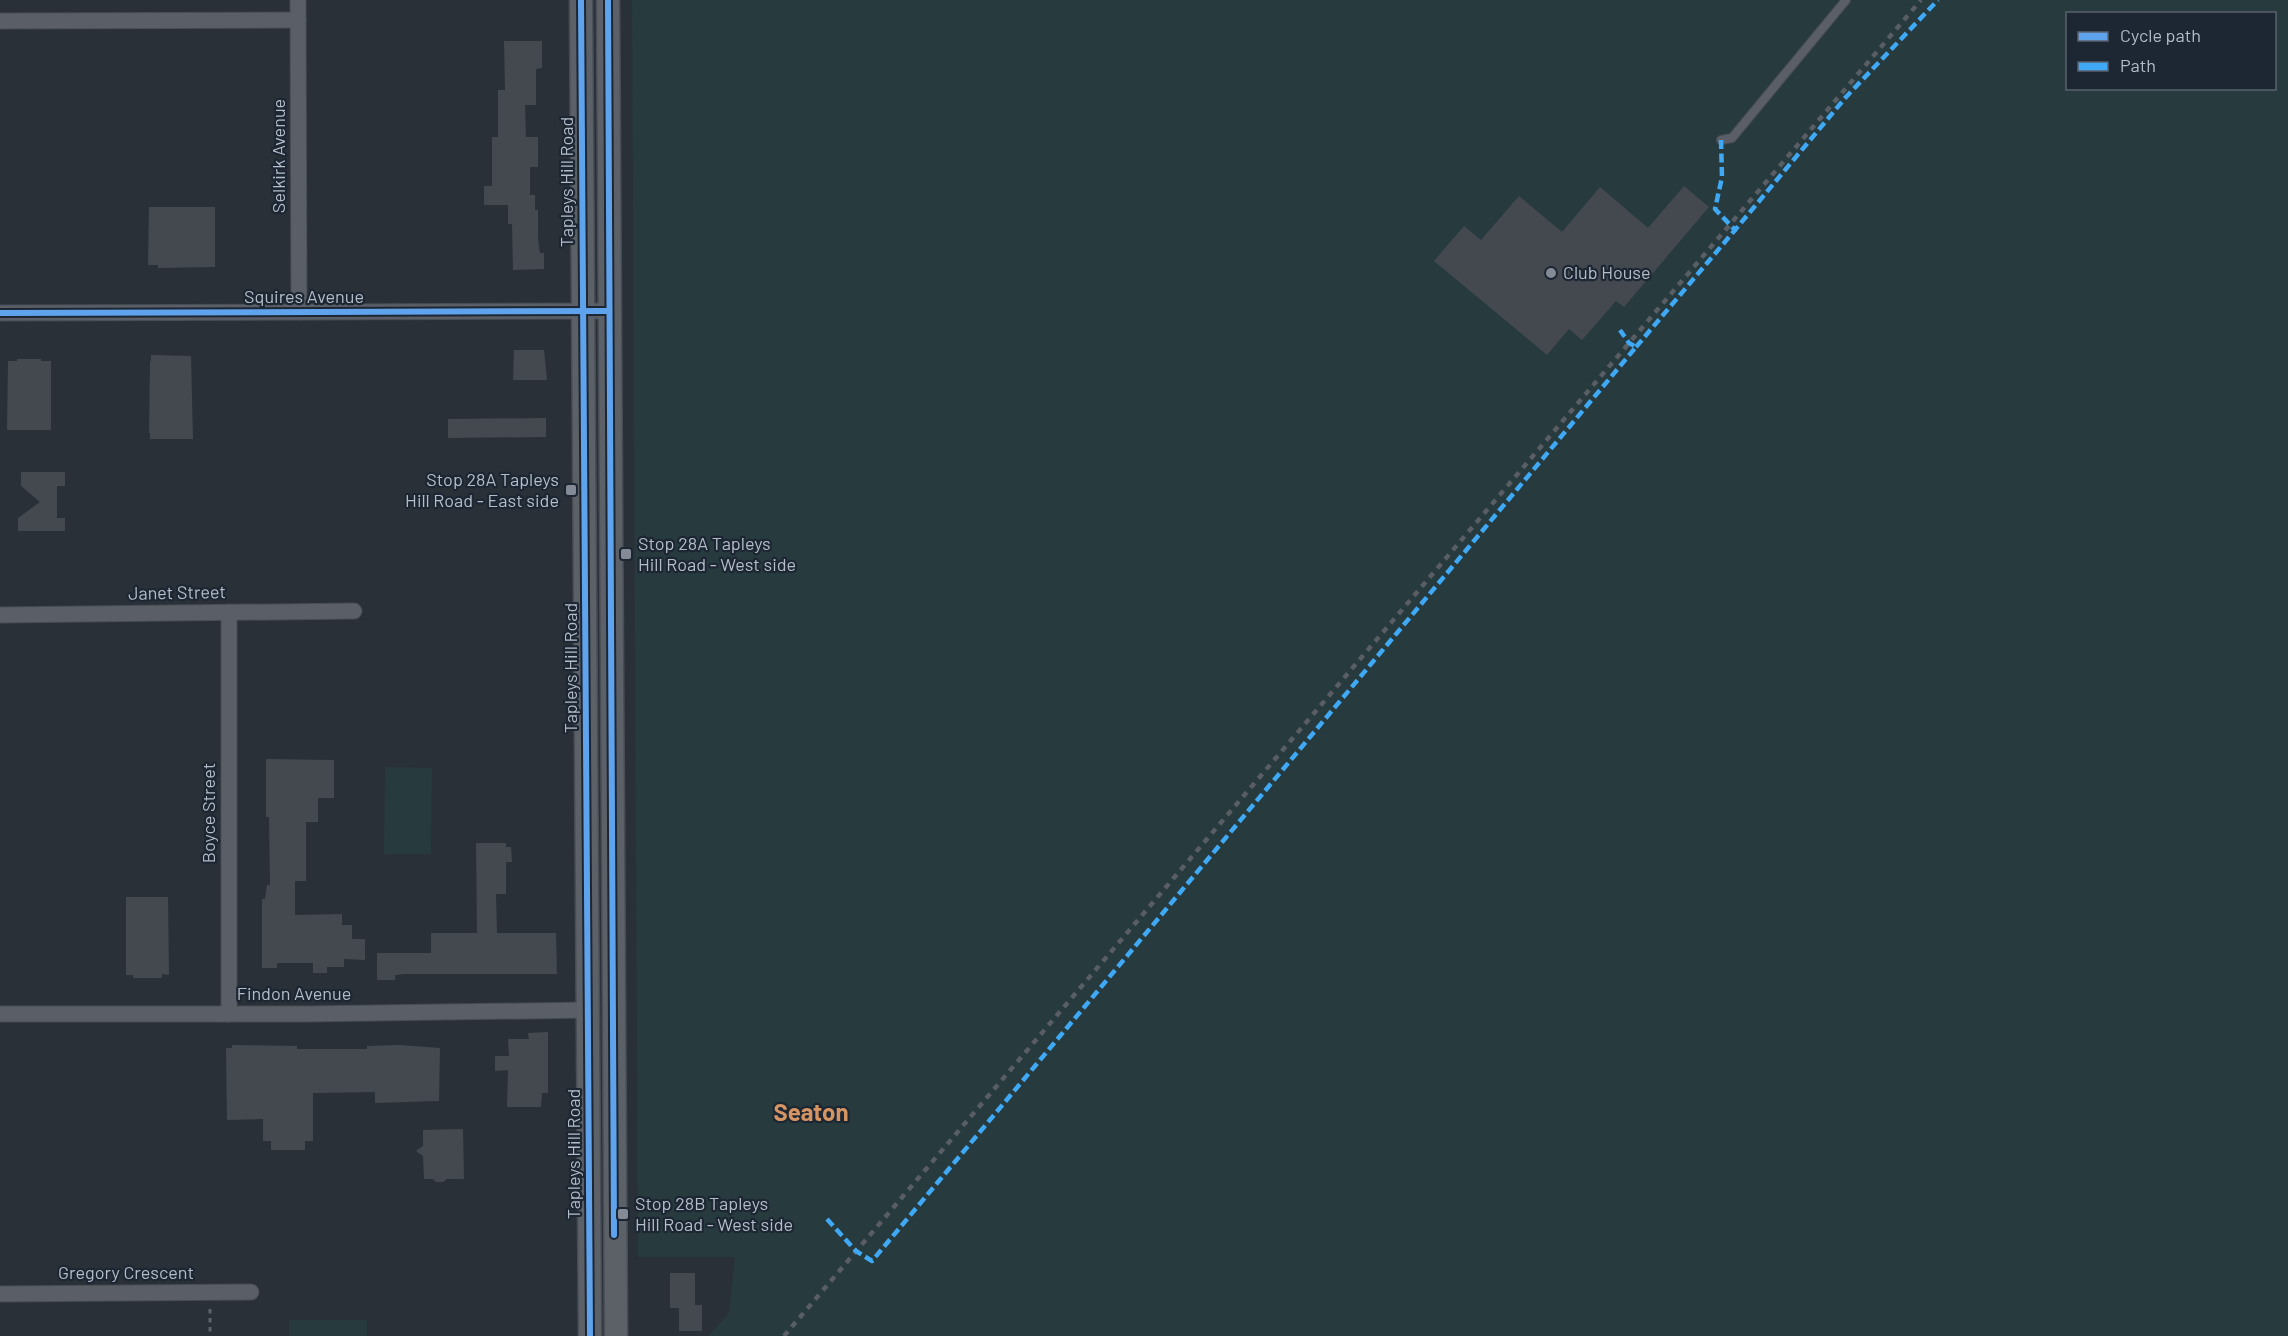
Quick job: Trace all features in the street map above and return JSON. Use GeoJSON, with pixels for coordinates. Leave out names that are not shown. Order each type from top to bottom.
{"type":"FeatureCollection","features":[{"type":"Feature","properties":{"kind":"main road","name":"Tapleys Hill Road"},"geometry":{"type":"LineString","coordinates":[[581,0],[590,1336]]}},
{"type":"Feature","properties":{"kind":"main road"},"geometry":{"type":"LineString","coordinates":[[608,0],[608,311],[612,463],[616,1336]]}},
{"type":"Feature","properties":{"kind":"street","name":"Selkirk Avenue"},"geometry":{"type":"LineString","coordinates":[[298,0],[299,312]]}},
{"type":"Feature","properties":{"kind":"street"},"geometry":{"type":"LineString","coordinates":[[0,21],[298,20]]}},
{"type":"Feature","properties":{"kind":"street","name":"Squires Avenue"},"geometry":{"type":"LineString","coordinates":[[0,313],[608,311]]}},
{"type":"Feature","properties":{"kind":"street","name":"Janet Street"},"geometry":{"type":"LineString","coordinates":[[0,615],[354,610]]}},
{"type":"Feature","properties":{"kind":"street","name":"Boyce Street"},"geometry":{"type":"LineString","coordinates":[[229,612],[229,1014]]}},
{"type":"Feature","properties":{"kind":"street","name":"Findon Avenue"},"geometry":{"type":"LineString","coordinates":[[0,1014],[588,1010]]}},
{"type":"Feature","properties":{"kind":"street","name":"Gregory Crescent"},"geometry":{"type":"LineString","coordinates":[[0,1294],[252,1292]]}},
{"type":"Feature","properties":{"kind":"lane"},"geometry":{"type":"LineString","coordinates":[[1721,140],[1732,138],[1846,0]]}},
{"type":"Feature","properties":{"kind":"path"},"geometry":{"type":"LineString","coordinates":[[210,1292],[210,1336]]}},
{"type":"Feature","properties":{"kind":"green space"},"geometry":{"type":"Polygon","coordinates":[[[632,0],[2288,0],[2288,1336],[708,1336],[729,1313],[735,1257],[638,1257],[632,0]]]}},
{"type":"Feature","properties":{"kind":"green space"},"geometry":{"type":"Polygon","coordinates":[[[385,767],[432,768],[431,854],[384,854],[385,767]]]}},
{"type":"Feature","properties":{"kind":"green space"},"geometry":{"type":"Polygon","coordinates":[[[289,1320],[367,1320],[367,1336],[289,1336],[289,1320]]]}},
{"type":"Feature","properties":{"kind":"building"},"geometry":{"type":"Polygon","coordinates":[[[504,41],[542,41],[542,68],[536,69],[536,105],[525,105],[526,137],[538,137],[538,167],[530,167],[530,195],[535,195],[535,210],[538,210],[538,239],[540,253],[544,253],[544,269],[513,270],[512,224],[508,224],[508,205],[484,205],[484,186],[492,186],[492,137],[498,137],[498,90],[505,90],[504,41]]]}},
{"type":"Feature","properties":{"kind":"building","name":"Club House"},"geometry":{"type":"Polygon","coordinates":[[[1684,186],[1709,207],[1624,307],[1616,301],[1582,340],[1569,329],[1547,355],[1434,261],[1464,226],[1481,240],[1519,196],[1562,232],[1600,187],[1648,228],[1684,186]]]}},
{"type":"Feature","properties":{"kind":"building"},"geometry":{"type":"Polygon","coordinates":[[[149,207],[215,207],[215,267],[158,268],[158,265],[148,265],[149,207]]]}},
{"type":"Feature","properties":{"kind":"building"},"geometry":{"type":"Polygon","coordinates":[[[514,350],[544,350],[547,380],[513,380],[514,350]]]}},
{"type":"Feature","properties":{"kind":"building"},"geometry":{"type":"Polygon","coordinates":[[[151,355],[191,356],[193,439],[150,439],[151,355]]]}},
{"type":"Feature","properties":{"kind":"building"},"geometry":{"type":"Polygon","coordinates":[[[17,359],[51,361],[51,430],[7,430],[8,361],[17,361],[17,359]]]}},
{"type":"Feature","properties":{"kind":"building"},"geometry":{"type":"Polygon","coordinates":[[[546,418],[546,437],[448,438],[448,419],[546,418]]]}},
{"type":"Feature","properties":{"kind":"building"},"geometry":{"type":"Polygon","coordinates":[[[21,472],[65,472],[65,486],[57,486],[57,518],[65,518],[65,531],[18,531],[18,518],[40,502],[21,486],[21,472]]]}},
{"type":"Feature","properties":{"kind":"building"},"geometry":{"type":"Polygon","coordinates":[[[266,759],[334,760],[334,798],[318,798],[318,822],[306,822],[306,881],[295,881],[295,915],[342,914],[342,925],[352,925],[352,939],[365,939],[365,960],[344,959],[344,967],[327,967],[327,973],[313,973],[313,963],[277,963],[277,968],[262,968],[262,899],[265,899],[267,885],[270,885],[269,817],[266,817],[266,759]]]}},
{"type":"Feature","properties":{"kind":"building"},"geometry":{"type":"Polygon","coordinates":[[[476,843],[506,843],[506,847],[511,847],[512,862],[506,862],[506,894],[496,894],[497,933],[556,933],[557,974],[405,974],[395,975],[395,980],[377,980],[377,953],[431,953],[431,933],[477,933],[476,843]]]}},
{"type":"Feature","properties":{"kind":"building"},"geometry":{"type":"Polygon","coordinates":[[[126,897],[168,897],[169,975],[162,974],[162,978],[133,978],[133,975],[126,975],[126,897]]]}},
{"type":"Feature","properties":{"kind":"building"},"geometry":{"type":"Polygon","coordinates":[[[548,1032],[548,1093],[542,1093],[541,1107],[507,1107],[508,1070],[495,1071],[495,1056],[509,1056],[508,1039],[529,1039],[528,1033],[548,1032]]]}},
{"type":"Feature","properties":{"kind":"building"},"geometry":{"type":"Polygon","coordinates":[[[232,1045],[297,1046],[297,1049],[367,1049],[367,1046],[400,1045],[440,1048],[439,1101],[375,1103],[375,1092],[313,1093],[313,1141],[305,1141],[305,1150],[271,1150],[271,1141],[263,1141],[263,1119],[227,1120],[226,1048],[232,1048],[232,1045]]]}},
{"type":"Feature","properties":{"kind":"building"},"geometry":{"type":"Polygon","coordinates":[[[463,1129],[464,1179],[447,1179],[443,1182],[436,1182],[433,1179],[424,1179],[423,1156],[416,1151],[423,1146],[423,1130],[463,1129]]]}},
{"type":"Feature","properties":{"kind":"building"},"geometry":{"type":"Polygon","coordinates":[[[670,1273],[695,1273],[695,1305],[702,1305],[702,1331],[679,1331],[679,1308],[670,1308],[670,1273]]]}},
{"type":"Feature","properties":{"kind":"railway"},"geometry":{"type":"LineString","coordinates":[[784,1336],[1921,0]]}},
{"type":"Feature","properties":{"kind":"marked path"},"geometry":{"type":"LineString","coordinates":[[1721,140],[1722,177],[1715,209],[1735,230],[1846,97],[1938,0]]}},
{"type":"Feature","properties":{"kind":"marked path"},"geometry":{"type":"LineString","coordinates":[[1636,347],[1735,230]]}},
{"type":"Feature","properties":{"kind":"marked path"},"geometry":{"type":"LineString","coordinates":[[827,1219],[856,1251],[872,1261],[1636,347],[1629,343],[1620,330]]}},
{"type":"Feature","properties":{"kind":"cycle path"},"geometry":{"type":"LineString","coordinates":[[581,0],[590,1336]]}},
{"type":"Feature","properties":{"kind":"cycle path"},"geometry":{"type":"LineString","coordinates":[[608,0],[614,1235]]}},
{"type":"Feature","properties":{"kind":"cycle path"},"geometry":{"type":"LineString","coordinates":[[0,313],[608,311]]}},
{"type":"Feature","properties":{"kind":"place","name":"Club House"},"geometry":{"type":"Point","coordinates":[1551,273]}},
{"type":"Feature","properties":{"kind":"place","name":"Stop 28A Tapleys Hill Road - East side"},"geometry":{"type":"Point","coordinates":[571,490]}},
{"type":"Feature","properties":{"kind":"place","name":"Stop 28A Tapleys Hill Road - West side"},"geometry":{"type":"Point","coordinates":[626,554]}},
{"type":"Feature","properties":{"kind":"place","name":"Stop 28B Tapleys Hill Road - West side"},"geometry":{"type":"Point","coordinates":[623,1214]}},
{"type":"Feature","properties":{"kind":"district","name":"Seaton"},"geometry":{"type":"Point","coordinates":[811,1113]}}]}
